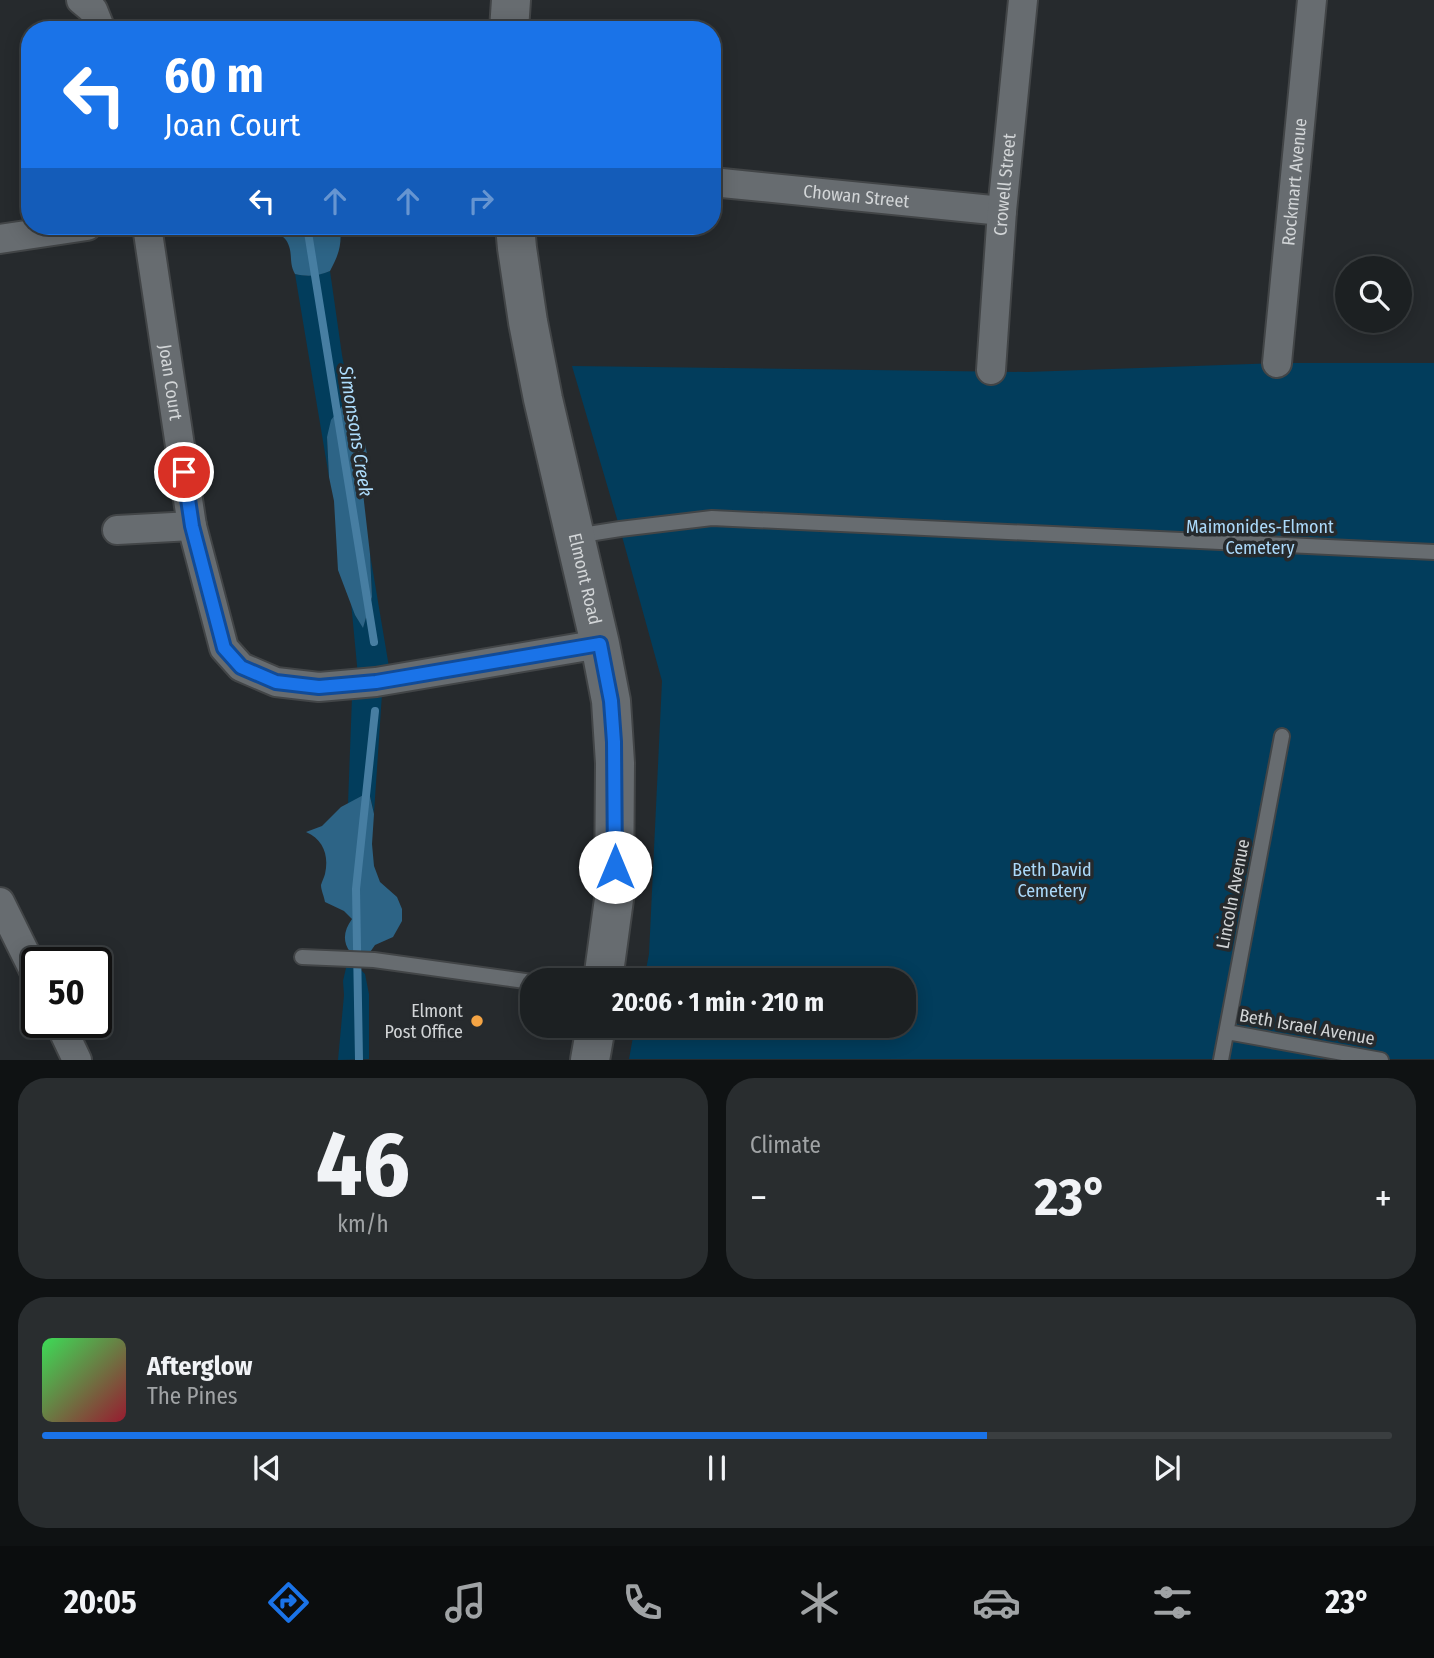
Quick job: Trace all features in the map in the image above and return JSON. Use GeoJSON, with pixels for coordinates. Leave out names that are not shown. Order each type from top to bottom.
{"type":"FeatureCollection","features":[{"type":"Feature","properties":{"kind":"main road"},"geometry":{"type":"LineString","coordinates":[[510,21],[511,0]]}},
{"type":"Feature","properties":{"kind":"main road","name":"Elmont Road"},"geometry":{"type":"LineString","coordinates":[[516,235],[528,322],[543,399],[611,701],[615,763],[614,899],[605,968]]}},
{"type":"Feature","properties":{"kind":"main road"},"geometry":{"type":"LineString","coordinates":[[590,1059],[594,1038]]}},
{"type":"Feature","properties":{"kind":"street"},"geometry":{"type":"LineString","coordinates":[[81,0],[93,10],[97,21]]}},
{"type":"Feature","properties":{"kind":"street","name":"Crowell Street"},"geometry":{"type":"LineString","coordinates":[[991,370],[1002,211],[1023,0]]}},
{"type":"Feature","properties":{"kind":"street","name":"Rockmart Avenue"},"geometry":{"type":"LineString","coordinates":[[1277,363],[1312,0]]}},
{"type":"Feature","properties":{"kind":"street","name":"Chowan Street"},"geometry":{"type":"LineString","coordinates":[[721,183],[1002,211]]}},
{"type":"Feature","properties":{"kind":"street"},"geometry":{"type":"LineString","coordinates":[[0,239],[27,235]]}},
{"type":"Feature","properties":{"kind":"street","name":"Joan Court"},"geometry":{"type":"LineString","coordinates":[[148,235],[192,526],[224,648],[241,667],[276,682],[319,687],[376,682],[600,644]]}},
{"type":"Feature","properties":{"kind":"street"},"geometry":{"type":"LineString","coordinates":[[117,530],[192,526]]}},
{"type":"Feature","properties":{"kind":"street"},"geometry":{"type":"LineString","coordinates":[[0,902],[22,947]]}},
{"type":"Feature","properties":{"kind":"street"},"geometry":{"type":"LineString","coordinates":[[67,1038],[77,1059]]}},
{"type":"Feature","properties":{"kind":"lane"},"geometry":{"type":"LineString","coordinates":[[575,536],[712,518],[1434,552]]}},
{"type":"Feature","properties":{"kind":"lane","name":"Lincoln Avenue"},"geometry":{"type":"LineString","coordinates":[[1222,1059],[1282,736]]}},
{"type":"Feature","properties":{"kind":"lane"},"geometry":{"type":"LineString","coordinates":[[302,957],[374,960],[520,980]]}},
{"type":"Feature","properties":{"kind":"lane","name":"Beth Israel Avenue"},"geometry":{"type":"LineString","coordinates":[[1227,1032],[1381,1059]]}},
{"type":"Feature","properties":{"kind":"green space"},"geometry":{"type":"Polygon","coordinates":[[[330,271],[355,424],[343,405],[327,437],[329,477],[295,274],[313,275],[330,271]]]}},
{"type":"Feature","properties":{"kind":"green space"},"geometry":{"type":"Polygon","coordinates":[[[1277,363],[1434,363],[1434,1059],[629,1059],[633,1038],[916,1038],[916,968],[646,968],[662,681],[572,366],[1027,372],[1277,363]]]}},
{"type":"Feature","properties":{"kind":"green space"},"geometry":{"type":"Polygon","coordinates":[[[370,554],[390,673],[358,676],[351,602],[363,627],[372,597],[370,554]]]}},
{"type":"Feature","properties":{"kind":"green space"},"geometry":{"type":"Polygon","coordinates":[[[382,694],[374,813],[369,792],[348,804],[352,697],[382,694]]]}},
{"type":"Feature","properties":{"kind":"green space"},"geometry":{"type":"Polygon","coordinates":[[[352,961],[365,974],[369,994],[369,1059],[338,1060],[343,981],[346,968],[352,961]]]}},
{"type":"Feature","properties":{"kind":"shaded area"},"geometry":{"type":"Polygon","coordinates":[[[341,235],[339,249],[330,271],[313,276],[295,274],[290,249],[282,236],[341,235]]]}},
{"type":"Feature","properties":{"kind":"shaded area"},"geometry":{"type":"Polygon","coordinates":[[[343,405],[365,444],[369,464],[363,493],[372,597],[363,628],[355,615],[338,570],[334,501],[329,477],[327,437],[331,420],[343,405]]]}},
{"type":"Feature","properties":{"kind":"shaded area"},"geometry":{"type":"Polygon","coordinates":[[[369,792],[374,814],[374,866],[380,882],[397,897],[402,909],[402,921],[393,937],[375,945],[368,955],[350,952],[347,948],[345,936],[352,919],[344,911],[325,902],[321,885],[326,867],[324,849],[317,839],[306,832],[322,826],[341,807],[369,792]]]}},
{"type":"Feature","properties":{"kind":"waterway","name":"Simonsons Creek"},"geometry":{"type":"LineString","coordinates":[[308,235],[374,642]]}},
{"type":"Feature","properties":{"kind":"waterway","name":"Simonsons Creek"},"geometry":{"type":"LineString","coordinates":[[359,1060],[356,889],[375,711]]}},
{"type":"Feature","properties":{"kind":"place","name":"Elmont Post Office"},"geometry":{"type":"Point","coordinates":[477,1021]}},
{"type":"Feature","properties":{"kind":"route"},"geometry":{"type":"LineString","coordinates":[[184,472],[192,526],[224,648],[241,667],[276,682],[319,687],[376,682],[600,644],[611,701],[614,742],[615,867]]}},
{"type":"Feature","properties":{"kind":"park label","name":"Maimonides-Elmont Cemetery"},"geometry":{"type":"Point","coordinates":[1260,537]}},
{"type":"Feature","properties":{"kind":"park label","name":"Beth David Cemetery"},"geometry":{"type":"Point","coordinates":[1052,880]}}]}
